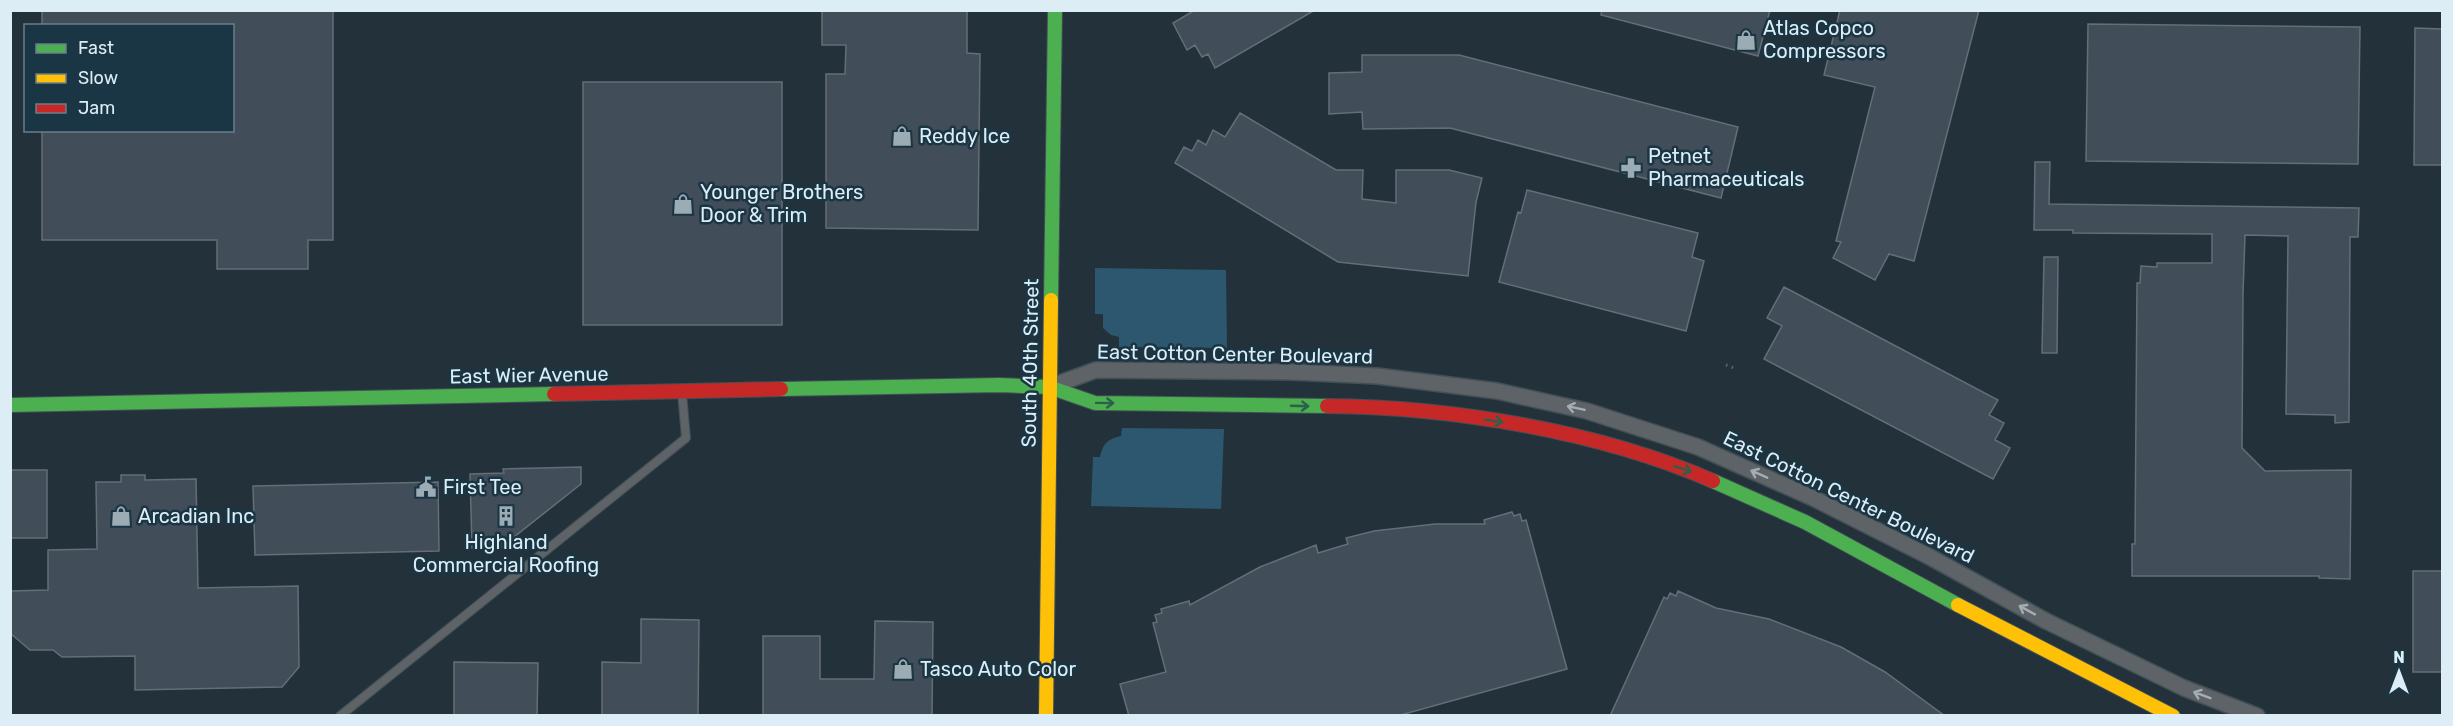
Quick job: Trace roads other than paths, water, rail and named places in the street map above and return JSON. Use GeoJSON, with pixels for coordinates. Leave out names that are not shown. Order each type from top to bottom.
{"type":"FeatureCollection","features":[{"type":"Feature","properties":{"kind":"street","name":"South 40th Street"},"geometry":{"type":"LineString","coordinates":[[1046,716],[1055,10]]}},
{"type":"Feature","properties":{"kind":"street","name":"East Cotton Center Boulevard"},"geometry":{"type":"LineString","coordinates":[[1049,387],[1096,370],[1303,372],[1377,376],[1462,386],[1497,391],[1587,411],[1698,447],[1813,498],[1930,557],[2046,621],[2184,688],[2257,716]]}},
{"type":"Feature","properties":{"kind":"street","name":"East Wier Avenue"},"geometry":{"type":"LineString","coordinates":[[10,405],[999,385],[1049,387]]}},
{"type":"Feature","properties":{"kind":"street"},"geometry":{"type":"LineString","coordinates":[[1049,387],[1095,403],[1364,406],[1448,413],[1594,441],[1688,470],[1805,522],[2033,645],[2173,716]]}},
{"type":"Feature","properties":{"kind":"lane"},"geometry":{"type":"LineString","coordinates":[[340,716],[686,438],[682,392]]}},
{"type":"Feature","properties":{"kind":"place","name":"Atlas Copco Compressors"},"geometry":{"type":"Point","coordinates":[1746,40]}},
{"type":"Feature","properties":{"kind":"place","name":"Reddy Ice"},"geometry":{"type":"Point","coordinates":[902,136]}},
{"type":"Feature","properties":{"kind":"place","name":"Petnet Pharmaceuticals"},"geometry":{"type":"Point","coordinates":[1631,168]}},
{"type":"Feature","properties":{"kind":"place","name":"Younger Brothers Door & Trim"},"geometry":{"type":"Point","coordinates":[683,204]}},
{"type":"Feature","properties":{"kind":"place","name":"First Tee"},"geometry":{"type":"Point","coordinates":[426,487]}},
{"type":"Feature","properties":{"kind":"place","name":"Arcadian Inc"},"geometry":{"type":"Point","coordinates":[121,516]}},
{"type":"Feature","properties":{"kind":"place","name":"Highland Commercial Roofing"},"geometry":{"type":"Point","coordinates":[506,516]}},
{"type":"Feature","properties":{"kind":"place","name":"Tasco Auto Color"},"geometry":{"type":"Point","coordinates":[903,669]}}]}
